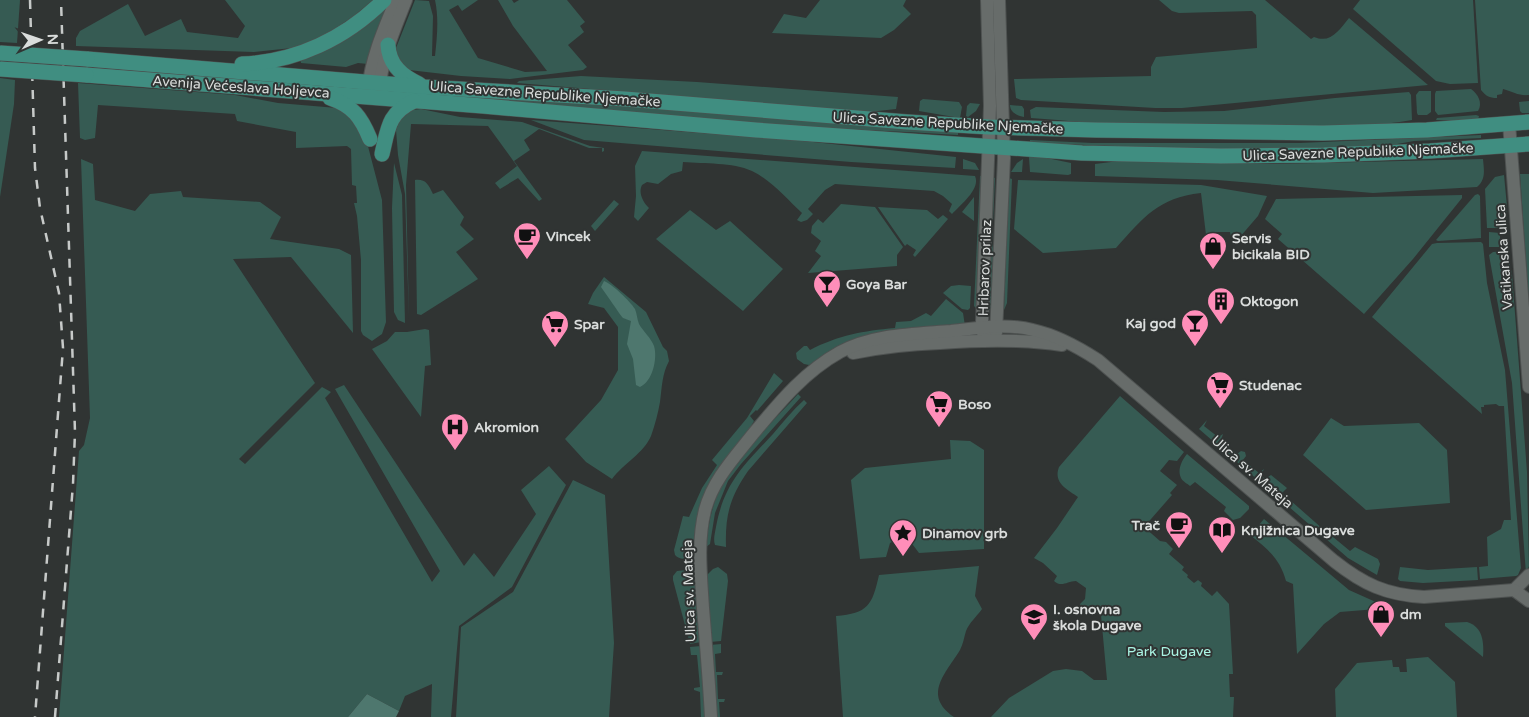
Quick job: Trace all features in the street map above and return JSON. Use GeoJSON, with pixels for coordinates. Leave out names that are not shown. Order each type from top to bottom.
{"type":"FeatureCollection","features":[{"type":"Feature","properties":{"kind":"main road"},"geometry":{"type":"LineString","coordinates":[[186,67],[216,63],[261,62],[297,54],[323,44],[348,30],[384,0]]}},
{"type":"Feature","properties":{"kind":"main road"},"geometry":{"type":"LineString","coordinates":[[388,45],[390,56],[398,70],[408,79],[425,87]]}},
{"type":"Feature","properties":{"kind":"main road","name":"Avenija Većeslava Holjevca"},"geometry":{"type":"LineString","coordinates":[[0,52],[374,82]]}},
{"type":"Feature","properties":{"kind":"main road","name":"Avenija Većeslava Holjevca"},"geometry":{"type":"LineString","coordinates":[[0,69],[373,98]]}},
{"type":"Feature","properties":{"kind":"main road","name":"Ulica Savezne Republike Njemačke"},"geometry":{"type":"LineString","coordinates":[[374,82],[997,127],[1323,133],[1427,130],[1529,122]]}},
{"type":"Feature","properties":{"kind":"main road"},"geometry":{"type":"LineString","coordinates":[[320,94],[345,104],[352,109],[370,139]]}},
{"type":"Feature","properties":{"kind":"main road","name":"Ulica Savezne Republike Njemačke"},"geometry":{"type":"LineString","coordinates":[[373,98],[756,130],[1090,153],[1231,156],[1381,153],[1529,144]]}},
{"type":"Feature","properties":{"kind":"main road"},"geometry":{"type":"LineString","coordinates":[[382,154],[391,119],[400,108],[414,101]]}},
{"type":"Feature","properties":{"kind":"street"},"geometry":{"type":"LineString","coordinates":[[373,98],[375,53],[396,0]]}},
{"type":"Feature","properties":{"kind":"street"},"geometry":{"type":"LineString","coordinates":[[374,82],[406,0]]}},
{"type":"Feature","properties":{"kind":"street"},"geometry":{"type":"LineString","coordinates":[[987,0],[990,95],[997,127]]}},
{"type":"Feature","properties":{"kind":"street"},"geometry":{"type":"LineString","coordinates":[[997,127],[999,0]]}},
{"type":"Feature","properties":{"kind":"street","name":"Vatikanska ulica"},"geometry":{"type":"LineString","coordinates":[[1509,124],[1529,387]]}},
{"type":"Feature","properties":{"kind":"street","name":"Hribarov prilaz"},"geometry":{"type":"LineString","coordinates":[[997,127],[1004,146],[997,326],[995,335],[990,340],[984,335],[982,328],[989,146],[997,127]]}},
{"type":"Feature","properties":{"kind":"street","name":"Ulica sv. Mateja"},"geometry":{"type":"LineString","coordinates":[[711,717],[700,554],[706,509],[714,487],[730,462],[804,377],[827,360],[850,347],[886,337],[1014,326],[1032,329],[1056,337],[1093,357],[1112,371],[1334,561],[1366,583],[1389,592],[1410,596],[1514,590]]}},
{"type":"Feature","properties":{"kind":"street","name":"Ulica sv. Mateja"},"geometry":{"type":"LineString","coordinates":[[827,360],[852,353],[887,347],[990,340],[1025,340],[1072,346]]}},
{"type":"Feature","properties":{"kind":"street"},"geometry":{"type":"LineString","coordinates":[[1529,575],[1514,590],[1529,601]]}},
{"type":"Feature","properties":{"kind":"green space"},"geometry":{"type":"Polygon","coordinates":[[[0,0],[20,0],[17,43],[0,42],[0,0]]]}},
{"type":"Feature","properties":{"kind":"green space"},"geometry":{"type":"Polygon","coordinates":[[[225,0],[373,0],[333,30],[308,43],[292,48],[254,52],[76,46],[76,38],[80,31],[128,4],[145,36],[181,19],[187,32],[238,38],[245,26],[225,0]]]}},
{"type":"Feature","properties":{"kind":"green space"},"geometry":{"type":"Polygon","coordinates":[[[392,0],[368,64],[358,63],[346,67],[301,63],[300,57],[392,0]]]}},
{"type":"Feature","properties":{"kind":"green space"},"geometry":{"type":"Polygon","coordinates":[[[415,0],[429,1],[433,16],[432,56],[435,56],[437,35],[435,0],[478,0],[462,11],[458,5],[449,10],[478,58],[525,72],[547,71],[513,26],[498,0],[512,0],[514,3],[519,0],[567,0],[585,22],[580,26],[584,32],[568,45],[587,67],[583,70],[510,79],[409,70],[397,55],[396,48],[415,0]]]}},
{"type":"Feature","properties":{"kind":"green space"},"geometry":{"type":"Polygon","coordinates":[[[820,0],[906,0],[903,6],[911,14],[894,30],[881,38],[772,33],[784,14],[806,18],[820,0]]]}},
{"type":"Feature","properties":{"kind":"green space"},"geometry":{"type":"Polygon","coordinates":[[[1159,0],[1265,0],[1311,39],[1314,37],[1325,39],[1334,35],[1349,18],[1428,85],[1182,108],[1021,100],[1016,98],[1014,79],[1151,76],[1151,67],[1156,57],[1257,48],[1256,15],[1252,11],[1179,13],[1172,11],[1159,0]]]}},
{"type":"Feature","properties":{"kind":"green space"},"geometry":{"type":"Polygon","coordinates":[[[1360,0],[1473,0],[1478,83],[1450,84],[1436,81],[1353,9],[1360,0]]]}},
{"type":"Feature","properties":{"kind":"green space"},"geometry":{"type":"Polygon","coordinates":[[[1475,0],[1529,0],[1529,95],[1503,89],[1502,94],[1494,98],[1484,94],[1481,90],[1475,0]]]}},
{"type":"Feature","properties":{"kind":"green space"},"geometry":{"type":"Polygon","coordinates":[[[581,76],[697,82],[898,97],[896,109],[869,112],[517,83],[519,81],[581,76]]]}},
{"type":"Feature","properties":{"kind":"green space"},"geometry":{"type":"Polygon","coordinates":[[[0,78],[15,80],[14,104],[0,197],[0,78]]]}},
{"type":"Feature","properties":{"kind":"green space"},"geometry":{"type":"Polygon","coordinates":[[[78,83],[235,95],[278,103],[337,108],[343,111],[364,131],[382,200],[386,322],[382,334],[372,341],[363,335],[361,331],[361,260],[354,203],[357,203],[356,186],[352,185],[351,149],[347,146],[296,148],[296,132],[237,121],[235,114],[98,105],[95,138],[85,140],[80,138],[78,83]]]}},
{"type":"Feature","properties":{"kind":"green space"},"geometry":{"type":"Polygon","coordinates":[[[1471,89],[1479,99],[1478,111],[1438,115],[1435,111],[1436,91],[1471,89]]]}},
{"type":"Feature","properties":{"kind":"green space"},"geometry":{"type":"Polygon","coordinates":[[[1419,91],[1431,91],[1431,112],[1427,115],[1418,115],[1417,113],[1416,95],[1419,91]]]}},
{"type":"Feature","properties":{"kind":"green space"},"geometry":{"type":"Polygon","coordinates":[[[1409,92],[1411,95],[1412,120],[1362,125],[1247,128],[1124,125],[1031,118],[1030,110],[1036,107],[1164,112],[1224,111],[1335,98],[1409,92]]]}},
{"type":"Feature","properties":{"kind":"green space"},"geometry":{"type":"Polygon","coordinates":[[[500,97],[958,132],[958,135],[708,120],[459,98],[500,97]]]}},
{"type":"Feature","properties":{"kind":"green space"},"geometry":{"type":"Polygon","coordinates":[[[923,99],[959,102],[962,107],[960,118],[919,111],[920,101],[923,99]]]}},
{"type":"Feature","properties":{"kind":"green space"},"geometry":{"type":"Polygon","coordinates":[[[1529,101],[1529,113],[1522,113],[1519,102],[1529,101]]]}},
{"type":"Feature","properties":{"kind":"green space"},"geometry":{"type":"Polygon","coordinates":[[[970,103],[980,104],[976,111],[968,117],[966,116],[967,106],[970,103]]]}},
{"type":"Feature","properties":{"kind":"green space"},"geometry":{"type":"Polygon","coordinates":[[[1010,105],[1022,106],[1024,117],[1014,113],[1010,105]]]}},
{"type":"Feature","properties":{"kind":"green space"},"geometry":{"type":"Polygon","coordinates":[[[421,109],[460,117],[522,122],[590,146],[604,148],[604,151],[602,152],[602,148],[589,148],[539,129],[524,140],[530,150],[514,161],[542,199],[539,201],[518,178],[500,189],[495,183],[517,166],[488,126],[411,124],[406,185],[409,319],[405,194],[398,155],[396,130],[400,119],[412,110],[421,109]]]}},
{"type":"Feature","properties":{"kind":"green space"},"geometry":{"type":"Polygon","coordinates":[[[1479,116],[1478,120],[1436,120],[1437,118],[1479,116]]]}},
{"type":"Feature","properties":{"kind":"green space"},"geometry":{"type":"Polygon","coordinates":[[[531,120],[794,140],[956,157],[955,168],[851,162],[584,140],[531,120]]]}},
{"type":"Feature","properties":{"kind":"green space"},"geometry":{"type":"Polygon","coordinates":[[[1481,135],[1481,138],[1414,141],[1386,146],[1289,149],[1197,149],[1030,143],[1030,140],[1092,143],[1300,143],[1481,135]]]}},
{"type":"Feature","properties":{"kind":"green space"},"geometry":{"type":"Polygon","coordinates":[[[642,151],[975,176],[976,181],[969,197],[952,214],[949,211],[952,204],[934,191],[835,184],[825,190],[808,209],[813,214],[807,220],[801,222],[797,220],[802,213],[772,185],[752,171],[727,165],[683,162],[682,171],[671,174],[658,184],[647,182],[642,185],[642,197],[649,208],[638,221],[634,217],[636,196],[635,166],[642,151]]]}},
{"type":"Feature","properties":{"kind":"green space"},"geometry":{"type":"Polygon","coordinates":[[[1029,157],[1042,157],[1071,163],[1071,174],[1030,172],[1029,157]]]}},
{"type":"Feature","properties":{"kind":"green space"},"geometry":{"type":"Polygon","coordinates":[[[81,159],[93,164],[95,200],[135,211],[150,194],[181,191],[183,197],[260,202],[281,217],[270,239],[339,249],[351,255],[353,333],[291,257],[233,259],[315,383],[239,459],[245,464],[322,387],[331,392],[325,398],[432,582],[440,571],[335,389],[344,385],[464,566],[474,553],[494,577],[536,514],[521,490],[549,466],[566,485],[512,587],[459,626],[451,717],[431,717],[432,684],[405,696],[399,711],[367,694],[348,717],[59,717],[79,451],[84,445],[90,418],[81,159]]]}},
{"type":"Feature","properties":{"kind":"green space"},"geometry":{"type":"Polygon","coordinates":[[[963,159],[975,163],[979,170],[963,169],[963,159]]]}},
{"type":"Feature","properties":{"kind":"green space"},"geometry":{"type":"Polygon","coordinates":[[[1023,159],[1022,172],[1011,172],[1017,163],[1023,159]]]}},
{"type":"Feature","properties":{"kind":"green space"},"geometry":{"type":"Polygon","coordinates":[[[1483,159],[1483,178],[1477,187],[1373,193],[1217,180],[1095,176],[1095,164],[1119,161],[1276,164],[1483,159]]]}},
{"type":"Feature","properties":{"kind":"green space"},"geometry":{"type":"Polygon","coordinates":[[[394,163],[402,195],[405,323],[398,320],[394,312],[392,208],[394,163]]]}},
{"type":"Feature","properties":{"kind":"green space"},"geometry":{"type":"Polygon","coordinates":[[[1520,174],[1529,174],[1529,303],[1520,174]]]}},
{"type":"Feature","properties":{"kind":"green space"},"geometry":{"type":"Polygon","coordinates":[[[1504,175],[1507,207],[1506,228],[1487,228],[1485,189],[1495,177],[1504,175]]]}},
{"type":"Feature","properties":{"kind":"green space"},"geometry":{"type":"Polygon","coordinates":[[[980,176],[982,176],[977,309],[974,306],[980,176]]]}},
{"type":"Feature","properties":{"kind":"green space"},"geometry":{"type":"Polygon","coordinates":[[[992,177],[995,178],[992,243],[995,261],[993,310],[987,310],[992,177]]]}},
{"type":"Feature","properties":{"kind":"green space"},"geometry":{"type":"Polygon","coordinates":[[[1009,178],[1012,179],[1007,303],[1004,310],[1009,178]]]}},
{"type":"Feature","properties":{"kind":"green space"},"geometry":{"type":"Polygon","coordinates":[[[415,180],[422,180],[426,183],[433,194],[443,190],[464,217],[460,225],[474,239],[456,252],[478,279],[421,315],[417,314],[415,180]]]}},
{"type":"Feature","properties":{"kind":"green space"},"geometry":{"type":"Polygon","coordinates":[[[1018,180],[1201,185],[1267,196],[1258,216],[1233,245],[1230,232],[1212,232],[1212,239],[1207,238],[1201,193],[1174,199],[1163,204],[1144,218],[1116,248],[1043,253],[1014,229],[1018,180]]]}},
{"type":"Feature","properties":{"kind":"green space"},"geometry":{"type":"Polygon","coordinates":[[[1478,194],[1480,196],[1481,238],[1436,240],[1475,195],[1478,194]]]}},
{"type":"Feature","properties":{"kind":"green space"},"geometry":{"type":"Polygon","coordinates":[[[1462,195],[1462,198],[1413,259],[1364,314],[1278,239],[1282,234],[1265,219],[1276,199],[1462,195]]]}},
{"type":"Feature","properties":{"kind":"green space"},"geometry":{"type":"Polygon","coordinates":[[[974,197],[974,221],[962,212],[974,197]]]}},
{"type":"Feature","properties":{"kind":"green space"},"geometry":{"type":"Polygon","coordinates":[[[614,200],[619,204],[595,231],[591,226],[614,200]]]}},
{"type":"Feature","properties":{"kind":"green space"},"geometry":{"type":"Polygon","coordinates":[[[841,204],[875,207],[903,247],[897,255],[897,266],[808,273],[821,256],[815,251],[821,241],[811,233],[812,226],[818,219],[823,223],[841,204]]]}},
{"type":"Feature","properties":{"kind":"green space"},"geometry":{"type":"Polygon","coordinates":[[[878,207],[927,210],[938,219],[943,215],[948,219],[915,257],[913,255],[916,250],[907,244],[905,246],[878,207]]]}},
{"type":"Feature","properties":{"kind":"green space"},"geometry":{"type":"Polygon","coordinates":[[[690,210],[716,230],[730,221],[783,269],[743,311],[656,239],[690,210]]]}},
{"type":"Feature","properties":{"kind":"green space"},"geometry":{"type":"Polygon","coordinates":[[[1489,232],[1500,233],[1500,247],[1489,247],[1489,232]]]}},
{"type":"Feature","properties":{"kind":"green space"},"geometry":{"type":"Polygon","coordinates":[[[1481,242],[1483,244],[1487,283],[1505,370],[1521,568],[1516,576],[1480,579],[1479,567],[1488,566],[1487,537],[1501,529],[1504,520],[1511,520],[1504,406],[1496,404],[1484,405],[1484,407],[1481,407],[1482,414],[1372,317],[1432,244],[1481,242]]]}},
{"type":"Feature","properties":{"kind":"green space"},"geometry":{"type":"Polygon","coordinates":[[[1507,251],[1512,274],[1527,472],[1529,566],[1526,574],[1512,383],[1489,255],[1493,252],[1507,251]]]}},
{"type":"Feature","properties":{"kind":"green space"},"geometry":{"type":"Polygon","coordinates":[[[604,277],[646,312],[663,347],[667,351],[669,361],[651,436],[644,448],[612,479],[586,462],[565,439],[601,400],[618,370],[618,327],[604,308],[588,304],[604,277]]]}},
{"type":"Feature","properties":{"kind":"green space"},"geometry":{"type":"Polygon","coordinates":[[[604,281],[616,289],[633,306],[639,324],[654,346],[655,357],[651,375],[640,387],[636,385],[633,359],[627,344],[631,321],[623,318],[601,287],[604,281]]]}},
{"type":"Feature","properties":{"kind":"green space"},"geometry":{"type":"Polygon","coordinates":[[[951,286],[971,286],[970,308],[968,310],[962,309],[943,293],[951,286]]]}},
{"type":"Feature","properties":{"kind":"green space"},"geometry":{"type":"Polygon","coordinates":[[[946,299],[963,313],[965,326],[829,353],[809,365],[797,359],[796,353],[804,346],[807,346],[810,350],[851,334],[895,328],[896,322],[911,321],[926,313],[931,316],[946,299]]]}},
{"type":"Feature","properties":{"kind":"green space"},"geometry":{"type":"Polygon","coordinates":[[[429,330],[431,365],[425,366],[421,417],[372,349],[387,341],[395,332],[429,330]]]}},
{"type":"Feature","properties":{"kind":"green space"},"geometry":{"type":"Polygon","coordinates":[[[774,373],[783,381],[757,411],[750,416],[754,421],[698,516],[691,555],[685,559],[679,558],[675,555],[674,550],[683,516],[689,517],[702,488],[717,465],[712,460],[747,418],[774,373]]]}},
{"type":"Feature","properties":{"kind":"green space"},"geometry":{"type":"Polygon","coordinates":[[[798,394],[801,397],[728,481],[715,513],[710,544],[706,547],[713,506],[730,471],[747,448],[798,394]]]}},
{"type":"Feature","properties":{"kind":"green space","name":"Park Dugave"},"geometry":{"type":"Polygon","coordinates":[[[1120,396],[1184,452],[1177,461],[1169,460],[1160,471],[1177,485],[1170,493],[1172,495],[1144,527],[1173,549],[1169,554],[1184,567],[1182,570],[1188,575],[1187,577],[1194,583],[1198,580],[1202,583],[1201,586],[1212,596],[1217,591],[1229,604],[1233,674],[1229,674],[1230,697],[1234,697],[1233,717],[991,717],[1009,698],[1053,671],[1066,669],[1082,671],[1094,680],[1107,680],[1101,615],[1081,608],[1080,604],[1085,599],[1086,588],[1076,581],[1062,584],[1057,583],[1054,581],[1057,576],[1043,563],[1034,558],[1078,497],[1059,481],[1059,467],[1120,396]]]}},
{"type":"Feature","properties":{"kind":"green space"},"geometry":{"type":"Polygon","coordinates":[[[804,400],[807,403],[742,480],[730,507],[726,525],[726,547],[715,545],[714,536],[720,512],[730,486],[744,465],[804,400]]]}},
{"type":"Feature","properties":{"kind":"green space"},"geometry":{"type":"Polygon","coordinates":[[[1331,418],[1344,426],[1419,423],[1447,450],[1450,503],[1366,510],[1303,455],[1331,418]]]}},
{"type":"Feature","properties":{"kind":"green space"},"geometry":{"type":"Polygon","coordinates":[[[1207,420],[1204,426],[1218,437],[1223,434],[1221,440],[1237,454],[1241,451],[1245,452],[1246,456],[1243,460],[1259,473],[1264,469],[1261,475],[1265,479],[1271,475],[1287,488],[1282,493],[1324,530],[1330,526],[1327,532],[1350,551],[1355,547],[1378,559],[1380,564],[1377,575],[1348,558],[1199,429],[1207,420]]]}},
{"type":"Feature","properties":{"kind":"green space"},"geometry":{"type":"Polygon","coordinates":[[[950,440],[970,441],[984,450],[984,549],[919,553],[910,541],[902,537],[890,543],[886,557],[860,559],[851,480],[865,468],[951,459],[950,440]]]}},
{"type":"Feature","properties":{"kind":"green space"},"geometry":{"type":"Polygon","coordinates":[[[1187,454],[1249,506],[1249,509],[1240,518],[1233,520],[1224,511],[1226,507],[1195,482],[1190,486],[1182,479],[1180,468],[1187,454]]]}},
{"type":"Feature","properties":{"kind":"green space"},"geometry":{"type":"Polygon","coordinates":[[[573,480],[605,495],[614,643],[609,717],[456,717],[461,627],[513,592],[573,480]]]}},
{"type":"Feature","properties":{"kind":"green space"},"geometry":{"type":"Polygon","coordinates":[[[1264,519],[1349,590],[1378,603],[1377,609],[1340,612],[1324,624],[1297,654],[1293,584],[1286,581],[1277,560],[1250,535],[1264,519]]]}},
{"type":"Feature","properties":{"kind":"green space"},"geometry":{"type":"Polygon","coordinates":[[[979,566],[975,596],[982,609],[967,628],[961,648],[944,676],[938,692],[939,700],[944,709],[954,717],[843,717],[836,616],[855,613],[867,606],[874,594],[879,575],[979,566]]]}},
{"type":"Feature","properties":{"kind":"green space"},"geometry":{"type":"Polygon","coordinates":[[[718,567],[727,574],[728,581],[721,641],[710,642],[707,575],[718,567]]]}},
{"type":"Feature","properties":{"kind":"green space"},"geometry":{"type":"Polygon","coordinates":[[[1400,567],[1428,570],[1477,567],[1478,580],[1423,583],[1400,581],[1398,579],[1400,567]]]}},
{"type":"Feature","properties":{"kind":"green space"},"geometry":{"type":"Polygon","coordinates":[[[687,570],[694,577],[701,642],[690,644],[673,580],[673,576],[677,571],[687,570]]]}},
{"type":"Feature","properties":{"kind":"green space"},"geometry":{"type":"Polygon","coordinates":[[[1467,622],[1479,631],[1483,641],[1483,657],[1445,626],[1445,623],[1467,622]]]}},
{"type":"Feature","properties":{"kind":"green space"},"geometry":{"type":"Polygon","coordinates":[[[721,644],[721,653],[715,654],[716,672],[723,672],[722,675],[717,675],[718,699],[725,699],[724,702],[719,702],[720,717],[716,717],[710,645],[721,644]]]}},
{"type":"Feature","properties":{"kind":"green space"},"geometry":{"type":"Polygon","coordinates":[[[701,646],[706,717],[701,717],[700,692],[694,690],[694,688],[700,687],[697,655],[691,655],[690,647],[701,646]]]}},
{"type":"Feature","properties":{"kind":"green space"},"geometry":{"type":"Polygon","coordinates":[[[1428,657],[1455,682],[1457,717],[1336,717],[1335,689],[1357,663],[1392,660],[1393,667],[1399,667],[1400,672],[1407,672],[1406,659],[1428,657]]]}},
{"type":"Feature","properties":{"kind":"green space"},"geometry":{"type":"Polygon","coordinates":[[[367,694],[399,711],[396,717],[348,717],[367,694]]]}},
{"type":"Feature","properties":{"kind":"railway"},"geometry":{"type":"LineString","coordinates":[[30,0],[35,168],[40,208],[59,293],[63,348],[35,717]]}},
{"type":"Feature","properties":{"kind":"railway"},"geometry":{"type":"LineString","coordinates":[[55,717],[73,484],[75,432],[61,0]]}},
{"type":"Feature","properties":{"kind":"place","name":"Vincek"},"geometry":{"type":"Point","coordinates":[527,260]}},
{"type":"Feature","properties":{"kind":"place","name":"Servis bicikala BID"},"geometry":{"type":"Point","coordinates":[1213,270]}},
{"type":"Feature","properties":{"kind":"place","name":"Goya Bar"},"geometry":{"type":"Point","coordinates":[827,308]}},
{"type":"Feature","properties":{"kind":"place","name":"Oktogon"},"geometry":{"type":"Point","coordinates":[1221,325]}},
{"type":"Feature","properties":{"kind":"place","name":"Kaj god"},"geometry":{"type":"Point","coordinates":[1195,347]}},
{"type":"Feature","properties":{"kind":"place","name":"Spar"},"geometry":{"type":"Point","coordinates":[555,348]}},
{"type":"Feature","properties":{"kind":"place","name":"Studenac"},"geometry":{"type":"Point","coordinates":[1220,409]}},
{"type":"Feature","properties":{"kind":"place","name":"Boso"},"geometry":{"type":"Point","coordinates":[939,428]}},
{"type":"Feature","properties":{"kind":"place","name":"Akromion"},"geometry":{"type":"Point","coordinates":[455,451]}},
{"type":"Feature","properties":{"kind":"place","name":"Trač"},"geometry":{"type":"Point","coordinates":[1179,549]}},
{"type":"Feature","properties":{"kind":"place","name":"Knjižnica Dugave"},"geometry":{"type":"Point","coordinates":[1222,554]}},
{"type":"Feature","properties":{"kind":"place","name":"Dinamov grb"},"geometry":{"type":"Point","coordinates":[903,557]}},
{"type":"Feature","properties":{"kind":"place","name":"dm"},"geometry":{"type":"Point","coordinates":[1381,638]}},
{"type":"Feature","properties":{"kind":"place","name":"I. osnovna škola Dugave"},"geometry":{"type":"Point","coordinates":[1034,641]}}]}
